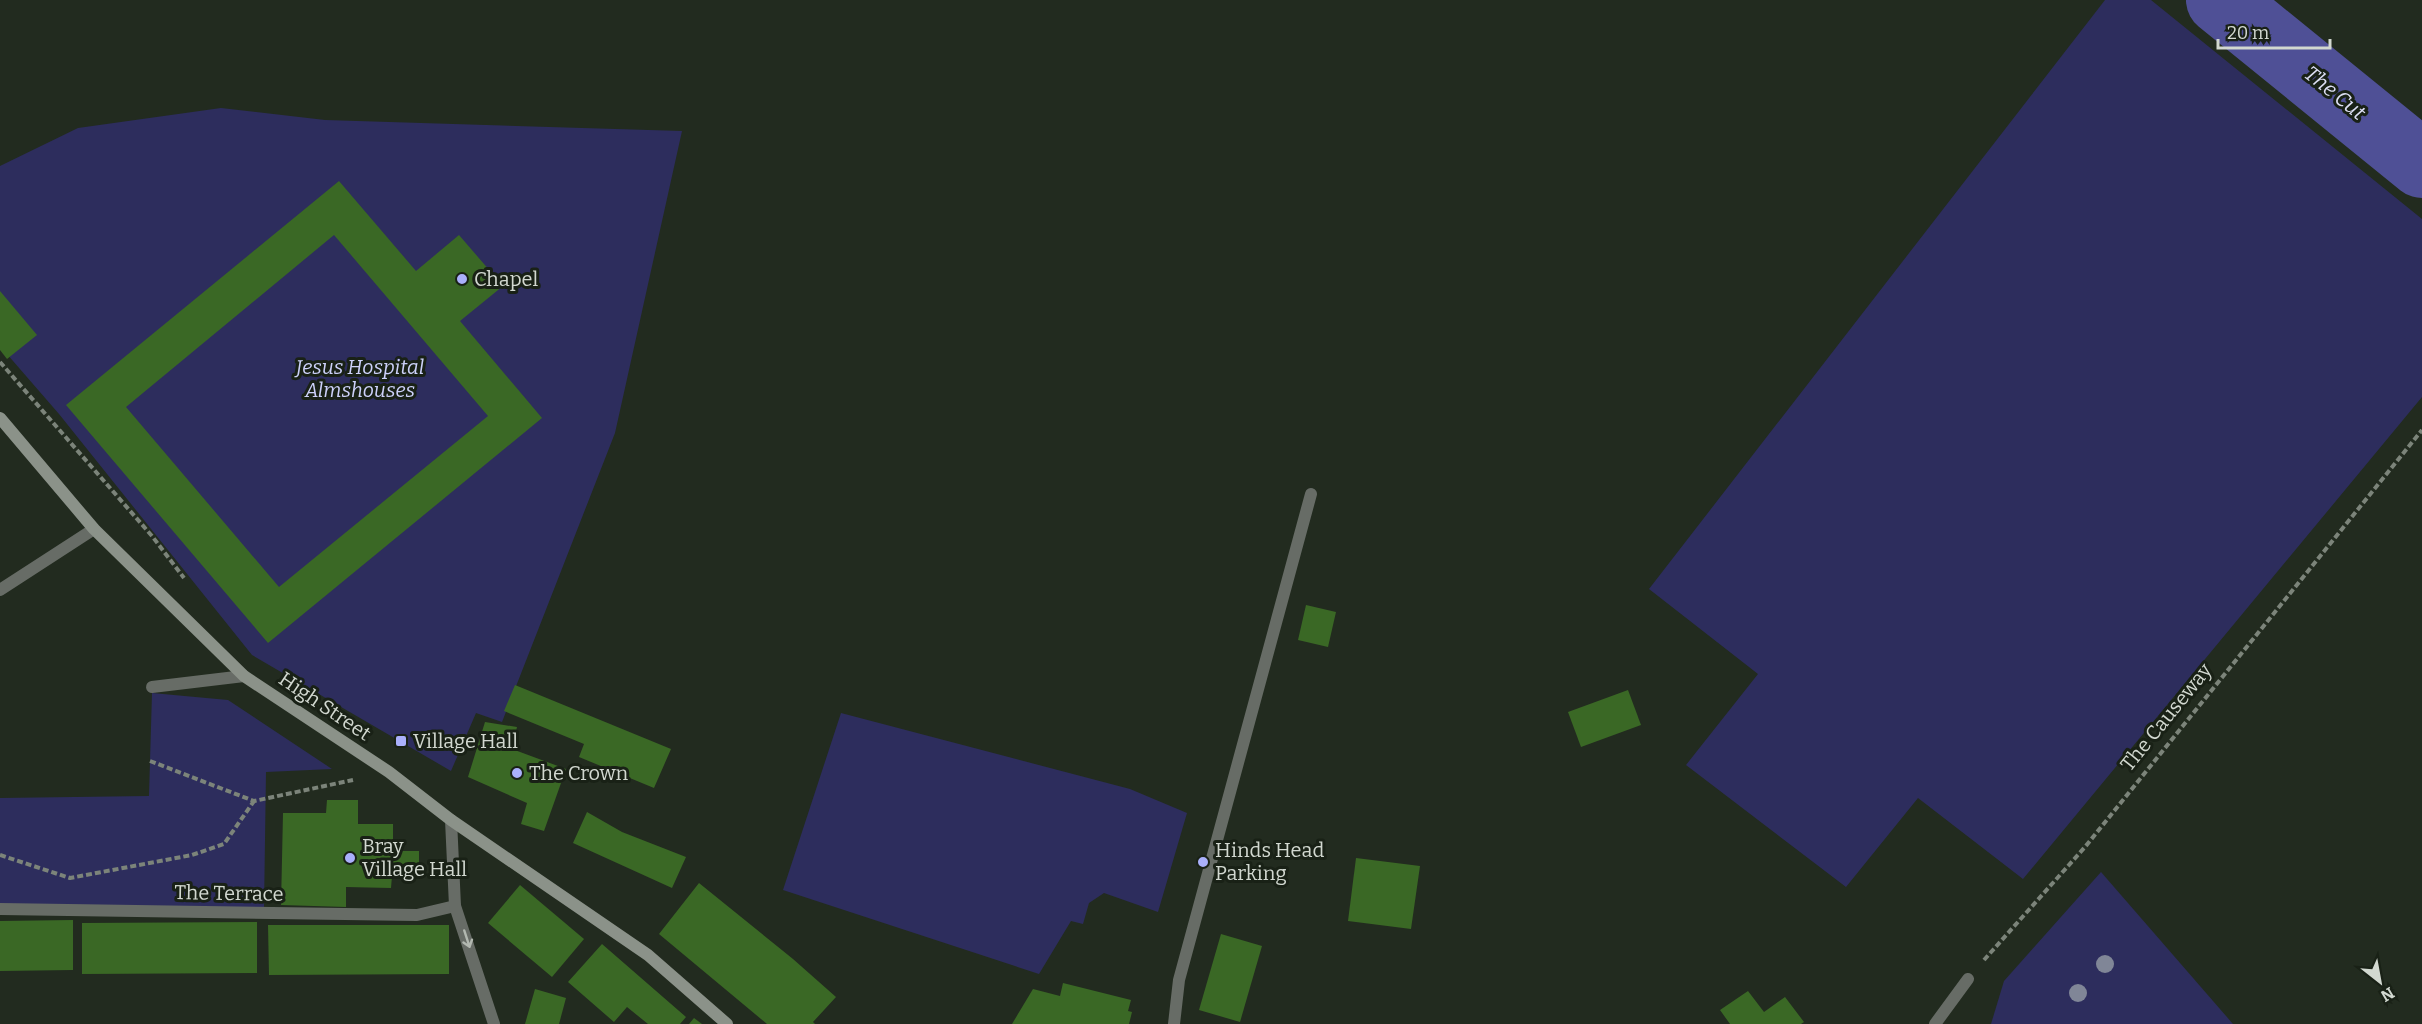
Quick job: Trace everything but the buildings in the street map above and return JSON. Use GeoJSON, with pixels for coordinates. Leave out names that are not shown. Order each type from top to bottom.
{"type":"FeatureCollection","features":[{"type":"Feature","properties":{"kind":"main road","name":"High Street"},"geometry":{"type":"LineString","coordinates":[[0,418],[94,529],[244,676],[389,772],[451,820],[648,955],[727,1024]]}},
{"type":"Feature","properties":{"kind":"street"},"geometry":{"type":"LineString","coordinates":[[1173,1024],[1179,980],[1311,494]]}},
{"type":"Feature","properties":{"kind":"street"},"geometry":{"type":"LineString","coordinates":[[0,590],[94,529]]}},
{"type":"Feature","properties":{"kind":"street"},"geometry":{"type":"LineString","coordinates":[[153,687],[244,676]]}},
{"type":"Feature","properties":{"kind":"street"},"geometry":{"type":"LineString","coordinates":[[451,820],[455,906],[494,1024]]}},
{"type":"Feature","properties":{"kind":"street","name":"The Terrace"},"geometry":{"type":"LineString","coordinates":[[0,909],[417,915],[455,906]]}},
{"type":"Feature","properties":{"kind":"street"},"geometry":{"type":"LineString","coordinates":[[1935,1024],[1968,979]]}},
{"type":"Feature","properties":{"kind":"path"},"geometry":{"type":"LineString","coordinates":[[0,362],[152,536],[187,582]]}},
{"type":"Feature","properties":{"kind":"path","name":"The Causeway"},"geometry":{"type":"LineString","coordinates":[[1968,979],[2085,847],[2422,430]]}},
{"type":"Feature","properties":{"kind":"path"},"geometry":{"type":"LineString","coordinates":[[150,761],[254,801],[389,772]]}},
{"type":"Feature","properties":{"kind":"path"},"geometry":{"type":"LineString","coordinates":[[0,855],[70,878],[192,855],[224,844],[254,801]]}},
{"type":"Feature","properties":{"kind":"green space"},"geometry":{"type":"Polygon","coordinates":[[[2105,0],[2151,0],[2422,219],[2422,397],[2023,879],[1918,798],[1846,887],[1686,765],[1758,674],[1649,589],[2105,0]]]}},
{"type":"Feature","properties":{"kind":"green space","name":"Jesus Hospital Almshouses"},"geometry":{"type":"Polygon","coordinates":[[[221,108],[325,120],[682,131],[615,433],[502,722],[476,713],[451,771],[252,655],[59,414],[0,346],[0,166],[78,128],[221,108]]]}},
{"type":"Feature","properties":{"kind":"green space"},"geometry":{"type":"Polygon","coordinates":[[[152,693],[228,700],[332,769],[266,772],[264,908],[0,904],[0,798],[149,796],[152,693]]]}},
{"type":"Feature","properties":{"kind":"green space"},"geometry":{"type":"Polygon","coordinates":[[[841,713],[1130,789],[1187,813],[1158,912],[1104,893],[1089,903],[1083,924],[1071,921],[1039,974],[783,890],[841,713]]]}},
{"type":"Feature","properties":{"kind":"green space"},"geometry":{"type":"Polygon","coordinates":[[[2101,872],[2233,1024],[1991,1024],[2004,981],[2101,872]]]}},
{"type":"Feature","properties":{"kind":"waterway","name":"The Cut"},"geometry":{"type":"LineString","coordinates":[[2220,0],[2422,164]]}},
{"type":"Feature","properties":{"kind":"place","name":"Chapel"},"geometry":{"type":"Point","coordinates":[462,279]}},
{"type":"Feature","properties":{"kind":"place","name":"Village Hall"},"geometry":{"type":"Point","coordinates":[401,741]}},
{"type":"Feature","properties":{"kind":"place","name":"The Crown"},"geometry":{"type":"Point","coordinates":[517,773]}},
{"type":"Feature","properties":{"kind":"place","name":"Bray Village Hall"},"geometry":{"type":"Point","coordinates":[350,858]}},
{"type":"Feature","properties":{"kind":"place","name":"Hinds Head Parking"},"geometry":{"type":"Point","coordinates":[1203,862]}}]}
